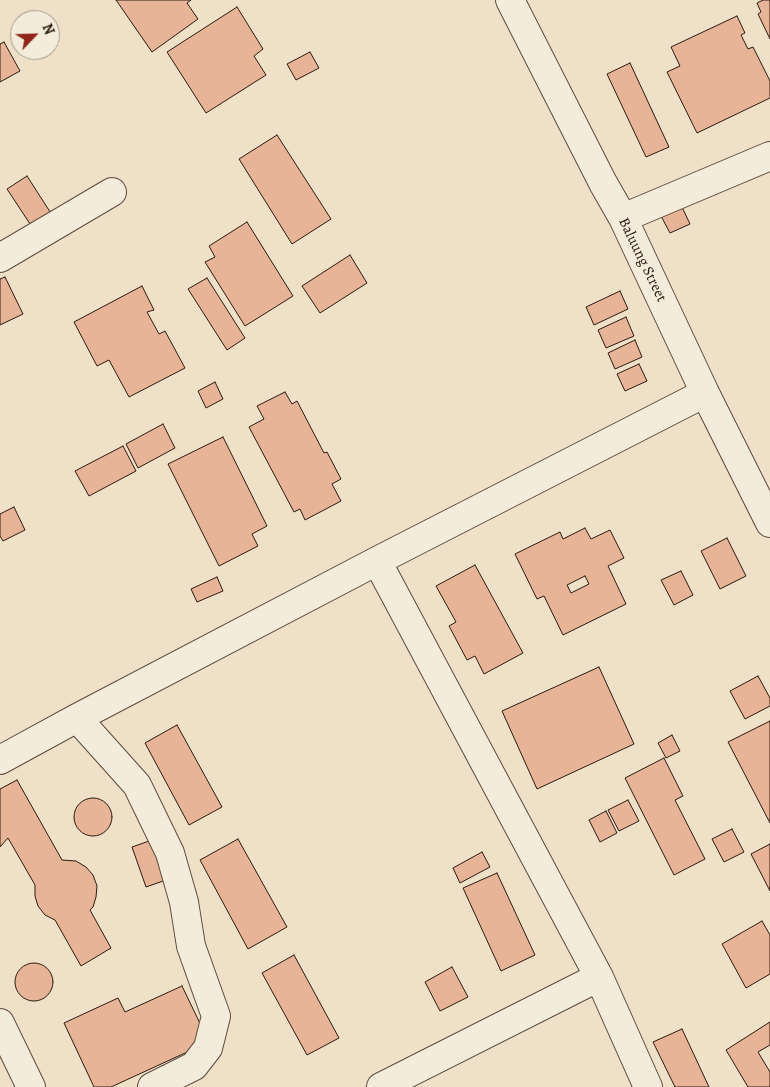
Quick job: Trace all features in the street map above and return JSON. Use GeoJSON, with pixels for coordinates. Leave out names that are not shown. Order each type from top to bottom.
{"type":"FeatureCollection","features":[{"type":"Feature","properties":{"kind":"street","name":"Baluung Street"},"geometry":{"type":"LineString","coordinates":[[510,0],[603,183],[623,218],[705,393],[770,523]]}},
{"type":"Feature","properties":{"kind":"street"},"geometry":{"type":"LineString","coordinates":[[623,218],[770,156]]}},
{"type":"Feature","properties":{"kind":"street"},"geometry":{"type":"LineString","coordinates":[[0,258],[112,192]]}},
{"type":"Feature","properties":{"kind":"street"},"geometry":{"type":"LineString","coordinates":[[0,760],[377,560],[705,393]]}},
{"type":"Feature","properties":{"kind":"street"},"geometry":{"type":"LineString","coordinates":[[377,560],[600,977],[648,1087]]}},
{"type":"Feature","properties":{"kind":"street"},"geometry":{"type":"LineString","coordinates":[[77,718],[136,784],[170,853],[184,902],[191,946],[216,1016],[208,1048],[194,1066],[152,1087]]}},
{"type":"Feature","properties":{"kind":"street"},"geometry":{"type":"LineString","coordinates":[[381,1087],[600,977]]}},
{"type":"Feature","properties":{"kind":"street"},"geometry":{"type":"LineString","coordinates":[[0,1023],[31,1087]]}},
{"type":"Feature","properties":{"kind":"building"},"geometry":{"type":"Polygon","coordinates":[[[116,0],[191,0],[187,3],[198,19],[152,52],[116,0]]]}},
{"type":"Feature","properties":{"kind":"building"},"geometry":{"type":"Polygon","coordinates":[[[763,0],[770,0],[770,39],[758,14],[761,12],[757,3],[763,0]]]}},
{"type":"Feature","properties":{"kind":"building"},"geometry":{"type":"Polygon","coordinates":[[[237,7],[263,49],[254,56],[266,75],[206,113],[167,52],[237,7]]]}},
{"type":"Feature","properties":{"kind":"building"},"geometry":{"type":"Polygon","coordinates":[[[737,16],[745,33],[741,35],[748,49],[753,47],[770,81],[770,98],[697,133],[667,72],[680,66],[671,47],[737,16]]]}},
{"type":"Feature","properties":{"kind":"building"},"geometry":{"type":"Polygon","coordinates":[[[4,42],[10,53],[10,60],[14,60],[20,71],[0,82],[0,44],[4,42]]]}},
{"type":"Feature","properties":{"kind":"building"},"geometry":{"type":"Polygon","coordinates":[[[310,52],[319,68],[296,80],[287,64],[310,52]]]}},
{"type":"Feature","properties":{"kind":"building"},"geometry":{"type":"Polygon","coordinates":[[[630,63],[669,147],[646,157],[607,74],[630,63]]]}},
{"type":"Feature","properties":{"kind":"building"},"geometry":{"type":"Polygon","coordinates":[[[277,135],[331,219],[292,244],[239,159],[277,135]]]}},
{"type":"Feature","properties":{"kind":"building"},"geometry":{"type":"Polygon","coordinates":[[[27,176],[54,218],[34,230],[7,189],[27,176]]]}},
{"type":"Feature","properties":{"kind":"building"},"geometry":{"type":"Polygon","coordinates":[[[682,207],[690,224],[670,233],[661,216],[682,207]]]}},
{"type":"Feature","properties":{"kind":"building"},"geometry":{"type":"Polygon","coordinates":[[[247,222],[293,296],[245,326],[205,262],[215,257],[209,246],[247,222]]]}},
{"type":"Feature","properties":{"kind":"building"},"geometry":{"type":"Polygon","coordinates":[[[350,255],[367,283],[320,313],[302,286],[350,255]]]}},
{"type":"Feature","properties":{"kind":"building"},"geometry":{"type":"Polygon","coordinates":[[[5,277],[23,314],[0,325],[0,279],[5,277]]]}},
{"type":"Feature","properties":{"kind":"building"},"geometry":{"type":"Polygon","coordinates":[[[207,278],[245,338],[227,350],[188,289],[207,278]]]}},
{"type":"Feature","properties":{"kind":"building"},"geometry":{"type":"Polygon","coordinates":[[[142,286],[154,310],[147,312],[159,334],[165,331],[185,368],[129,397],[109,360],[97,366],[74,322],[142,286]]]}},
{"type":"Feature","properties":{"kind":"building"},"geometry":{"type":"Polygon","coordinates":[[[620,291],[628,309],[594,325],[586,307],[620,291]]]}},
{"type":"Feature","properties":{"kind":"building"},"geometry":{"type":"Polygon","coordinates":[[[626,317],[634,336],[606,348],[598,330],[626,317]]]}},
{"type":"Feature","properties":{"kind":"building"},"geometry":{"type":"Polygon","coordinates":[[[635,340],[642,357],[615,369],[608,353],[635,340]]]}},
{"type":"Feature","properties":{"kind":"building"},"geometry":{"type":"Polygon","coordinates":[[[639,364],[647,381],[625,391],[617,374],[639,364]]]}},
{"type":"Feature","properties":{"kind":"building"},"geometry":{"type":"Polygon","coordinates":[[[215,382],[223,399],[206,408],[198,391],[215,382]]]}},
{"type":"Feature","properties":{"kind":"building"},"geometry":{"type":"Polygon","coordinates":[[[285,392],[292,404],[297,401],[324,453],[327,452],[341,479],[332,484],[341,501],[305,520],[300,509],[294,512],[249,427],[264,419],[257,406],[285,392]]]}},
{"type":"Feature","properties":{"kind":"building"},"geometry":{"type":"Polygon","coordinates":[[[163,424],[175,448],[138,468],[126,444],[163,424]]]}},
{"type":"Feature","properties":{"kind":"building"},"geometry":{"type":"Polygon","coordinates":[[[223,437],[267,526],[252,534],[258,546],[219,566],[168,464],[223,437]]]}},
{"type":"Feature","properties":{"kind":"building"},"geometry":{"type":"Polygon","coordinates":[[[123,446],[136,471],[89,496],[75,471],[123,446]]]}},
{"type":"Feature","properties":{"kind":"building"},"geometry":{"type":"Polygon","coordinates":[[[14,507],[25,530],[3,541],[0,536],[0,514],[14,507]]]}},
{"type":"Feature","properties":{"kind":"building"},"geometry":{"type":"Polygon","coordinates":[[[585,528],[591,539],[610,530],[624,558],[608,566],[626,604],[563,635],[544,596],[537,599],[515,554],[560,532],[563,539],[585,528]],[[585,576],[567,585],[571,593],[589,584],[585,576]]]}},
{"type":"Feature","properties":{"kind":"building"},"geometry":{"type":"Polygon","coordinates":[[[727,538],[746,576],[720,589],[701,551],[727,538]]]}},
{"type":"Feature","properties":{"kind":"building"},"geometry":{"type":"Polygon","coordinates":[[[475,565],[523,653],[484,674],[475,656],[467,660],[449,626],[456,622],[436,586],[475,565]]]}},
{"type":"Feature","properties":{"kind":"building"},"geometry":{"type":"Polygon","coordinates":[[[681,571],[693,595],[674,605],[661,580],[681,571]]]}},
{"type":"Feature","properties":{"kind":"building"},"geometry":{"type":"Polygon","coordinates":[[[217,577],[223,591],[197,602],[191,589],[217,577]]]}},
{"type":"Feature","properties":{"kind":"building"},"geometry":{"type":"Polygon","coordinates":[[[599,667],[634,744],[537,789],[502,711],[599,667]]]}},
{"type":"Feature","properties":{"kind":"building"},"geometry":{"type":"Polygon","coordinates":[[[758,676],[770,698],[770,706],[745,719],[730,691],[758,676]]]}},
{"type":"Feature","properties":{"kind":"building"},"geometry":{"type":"Polygon","coordinates":[[[770,721],[770,823],[728,742],[770,721]]]}},
{"type":"Feature","properties":{"kind":"building"},"geometry":{"type":"Polygon","coordinates":[[[177,725],[222,807],[189,825],[145,743],[177,725]]]}},
{"type":"Feature","properties":{"kind":"building"},"geometry":{"type":"Polygon","coordinates":[[[672,735],[680,751],[666,758],[658,743],[672,735]]]}},
{"type":"Feature","properties":{"kind":"building"},"geometry":{"type":"Polygon","coordinates":[[[664,758],[683,796],[675,800],[705,859],[674,875],[625,778],[664,758]]]}},
{"type":"Feature","properties":{"kind":"building"},"geometry":{"type":"Polygon","coordinates":[[[17,780],[62,860],[76,861],[86,867],[93,875],[97,886],[96,897],[90,910],[111,948],[81,966],[55,920],[45,915],[38,906],[35,896],[35,885],[8,838],[0,847],[0,789],[17,780]]]}},
{"type":"Feature","properties":{"kind":"building"},"geometry":{"type":"Polygon","coordinates":[[[93,798],[106,804],[112,817],[106,830],[93,836],[80,830],[74,817],[80,804],[93,798]]]}},
{"type":"Feature","properties":{"kind":"building"},"geometry":{"type":"Polygon","coordinates":[[[628,800],[639,821],[619,831],[608,810],[628,800]]]}},
{"type":"Feature","properties":{"kind":"building"},"geometry":{"type":"Polygon","coordinates":[[[606,811],[617,833],[600,842],[589,820],[606,811]]]}},
{"type":"Feature","properties":{"kind":"building"},"geometry":{"type":"Polygon","coordinates":[[[732,829],[744,852],[724,862],[712,839],[732,829]]]}},
{"type":"Feature","properties":{"kind":"building"},"geometry":{"type":"Polygon","coordinates":[[[238,839],[287,927],[248,949],[200,860],[238,839]]]}},
{"type":"Feature","properties":{"kind":"building"},"geometry":{"type":"Polygon","coordinates":[[[152,840],[166,880],[146,887],[132,847],[152,840]]]}},
{"type":"Feature","properties":{"kind":"building"},"geometry":{"type":"Polygon","coordinates":[[[770,844],[770,891],[751,854],[770,844]]]}},
{"type":"Feature","properties":{"kind":"building"},"geometry":{"type":"Polygon","coordinates":[[[482,852],[490,867],[460,883],[453,868],[482,852]]]}},
{"type":"Feature","properties":{"kind":"building"},"geometry":{"type":"Polygon","coordinates":[[[497,873],[535,955],[501,971],[463,888],[497,873]]]}},
{"type":"Feature","properties":{"kind":"building"},"geometry":{"type":"Polygon","coordinates":[[[762,921],[770,935],[770,974],[746,988],[722,944],[762,921]]]}},
{"type":"Feature","properties":{"kind":"building"},"geometry":{"type":"Polygon","coordinates":[[[294,955],[339,1038],[307,1055],[262,973],[294,955]]]}},
{"type":"Feature","properties":{"kind":"building"},"geometry":{"type":"Polygon","coordinates":[[[34,963],[47,969],[53,982],[47,995],[34,1001],[21,995],[15,982],[21,969],[34,963]]]}},
{"type":"Feature","properties":{"kind":"building"},"geometry":{"type":"Polygon","coordinates":[[[452,967],[468,997],[440,1011],[425,982],[452,967]]]}},
{"type":"Feature","properties":{"kind":"building"},"geometry":{"type":"Polygon","coordinates":[[[182,986],[209,1042],[111,1087],[94,1087],[64,1023],[118,998],[125,1012],[182,986]]]}},
{"type":"Feature","properties":{"kind":"building"},"geometry":{"type":"Polygon","coordinates":[[[770,1022],[770,1045],[758,1052],[770,1072],[770,1087],[748,1087],[726,1050],[770,1022]]]}},
{"type":"Feature","properties":{"kind":"building"},"geometry":{"type":"Polygon","coordinates":[[[682,1029],[709,1087],[675,1087],[653,1042],[682,1029]]]}}]}
